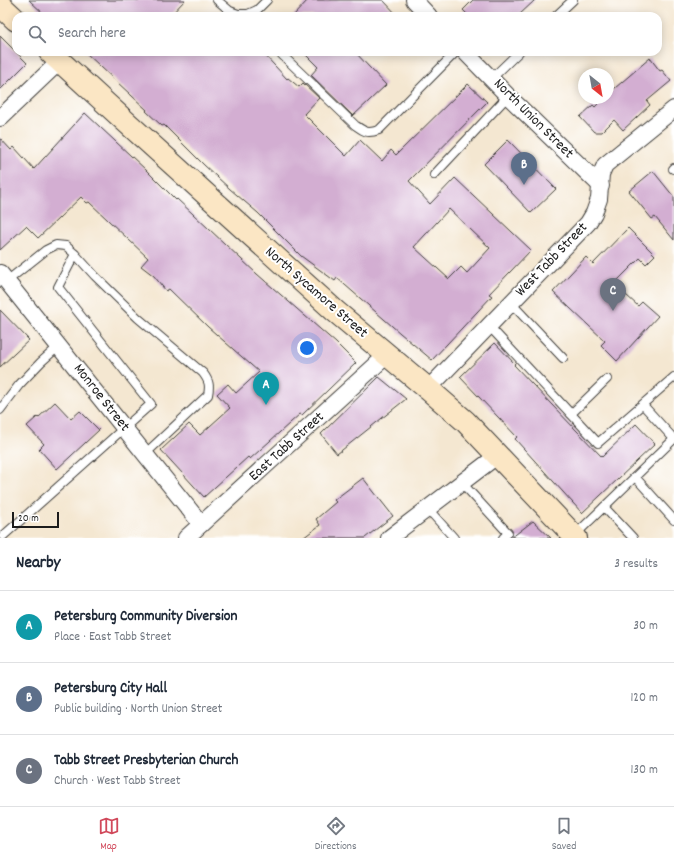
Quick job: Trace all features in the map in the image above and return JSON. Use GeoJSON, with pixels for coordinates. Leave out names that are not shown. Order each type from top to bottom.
{"type":"FeatureCollection","features":[{"type":"Feature","properties":{"kind":"street"},"geometry":{"type":"LineString","coordinates":[[414,0],[425,12]]}},
{"type":"Feature","properties":{"kind":"street"},"geometry":{"type":"LineString","coordinates":[[0,5],[12,16]]}},
{"type":"Feature","properties":{"kind":"street","name":"North Union Street"},"geometry":{"type":"LineString","coordinates":[[469,56],[601,186]]}},
{"type":"Feature","properties":{"kind":"street"},"geometry":{"type":"LineString","coordinates":[[0,118],[55,57]]}},
{"type":"Feature","properties":{"kind":"street","name":"North Sycamore Street"},"geometry":{"type":"LineString","coordinates":[[55,57],[129,126],[335,311],[465,421],[575,537]]}},
{"type":"Feature","properties":{"kind":"street","name":"West Tabb Street"},"geometry":{"type":"LineString","coordinates":[[428,389],[588,223],[594,213],[599,199],[601,174],[605,166],[674,109]]}},
{"type":"Feature","properties":{"kind":"street","name":"Monroe Street"},"geometry":{"type":"LineString","coordinates":[[3,277],[60,346],[201,524]]}},
{"type":"Feature","properties":{"kind":"street","name":"East Tabb Street"},"geometry":{"type":"LineString","coordinates":[[186,538],[387,355]]}},
{"type":"Feature","properties":{"kind":"street"},"geometry":{"type":"LineString","coordinates":[[390,538],[498,455]]}},
{"type":"Feature","properties":{"kind":"lane"},"geometry":{"type":"LineString","coordinates":[[253,12],[266,0]]}},
{"type":"Feature","properties":{"kind":"lane"},"geometry":{"type":"LineString","coordinates":[[560,12],[573,0]]}},
{"type":"Feature","properties":{"kind":"lane"},"geometry":{"type":"LineString","coordinates":[[219,1],[233,12]]}},
{"type":"Feature","properties":{"kind":"lane"},"geometry":{"type":"LineString","coordinates":[[283,56],[355,125],[364,132],[371,133],[379,130],[452,56]]}},
{"type":"Feature","properties":{"kind":"lane"},"geometry":{"type":"LineString","coordinates":[[491,79],[515,56]]}},
{"type":"Feature","properties":{"kind":"lane"},"geometry":{"type":"LineString","coordinates":[[434,176],[508,96]]}},
{"type":"Feature","properties":{"kind":"lane"},"geometry":{"type":"LineString","coordinates":[[3,277],[46,250],[56,246],[66,246],[138,318],[203,373],[208,380],[210,388],[208,395],[145,454]]}},
{"type":"Feature","properties":{"kind":"lane"},"geometry":{"type":"LineString","coordinates":[[3,536],[151,404],[58,287],[75,254]]}},
{"type":"Feature","properties":{"kind":"lane"},"geometry":{"type":"LineString","coordinates":[[511,303],[563,358]]}},
{"type":"Feature","properties":{"kind":"lane"},"geometry":{"type":"LineString","coordinates":[[489,326],[598,443],[674,377]]}},
{"type":"Feature","properties":{"kind":"lane"},"geometry":{"type":"LineString","coordinates":[[0,410],[19,385],[40,362],[60,346]]}},
{"type":"Feature","properties":{"kind":"lane"},"geometry":{"type":"LineString","coordinates":[[571,414],[607,379]]}},
{"type":"Feature","properties":{"kind":"lane"},"geometry":{"type":"LineString","coordinates":[[575,537],[674,439],[643,405]]}},
{"type":"Feature","properties":{"kind":"lane"},"geometry":{"type":"LineString","coordinates":[[635,477],[674,520]]}},
{"type":"Feature","properties":{"kind":"lane"},"geometry":{"type":"LineString","coordinates":[[462,483],[508,533],[503,538]]}},
{"type":"Feature","properties":{"kind":"lane"},"geometry":{"type":"LineString","coordinates":[[604,507],[633,538]]}},
{"type":"Feature","properties":{"kind":"lane"},"geometry":{"type":"LineString","coordinates":[[428,508],[454,538]]}},
{"type":"Feature","properties":{"kind":"building"},"geometry":{"type":"Polygon","coordinates":[[[29,0],[185,0],[174,12],[42,12],[29,0]]]}},
{"type":"Feature","properties":{"kind":"building"},"geometry":{"type":"Polygon","coordinates":[[[308,0],[383,0],[394,12],[297,12],[308,0]]]}},
{"type":"Feature","properties":{"kind":"building"},"geometry":{"type":"Polygon","coordinates":[[[473,0],[535,0],[522,12],[465,12],[463,10],[473,0]]]}},
{"type":"Feature","properties":{"kind":"building"},"geometry":{"type":"Polygon","coordinates":[[[0,36],[12,48],[12,56],[20,56],[27,63],[0,90],[0,36]]]}},
{"type":"Feature","properties":{"kind":"building"},"geometry":{"type":"Polygon","coordinates":[[[89,56],[266,56],[287,79],[288,78],[299,87],[303,83],[319,98],[304,114],[346,156],[360,140],[382,161],[391,150],[396,155],[468,84],[487,102],[409,181],[430,204],[455,178],[531,250],[489,294],[492,296],[432,360],[337,278],[335,281],[301,256],[258,213],[204,165],[164,125],[162,126],[146,111],[147,110],[89,56]],[[449,209],[414,247],[449,279],[461,267],[467,273],[490,248],[449,209]]]}},
{"type":"Feature","properties":{"kind":"building"},"geometry":{"type":"Polygon","coordinates":[[[307,56],[359,56],[386,85],[353,116],[311,75],[318,67],[307,56]]]}},
{"type":"Feature","properties":{"kind":"building"},"geometry":{"type":"Polygon","coordinates":[[[650,58],[660,71],[662,70],[671,81],[647,101],[650,105],[623,130],[614,120],[602,132],[594,132],[580,117],[593,105],[595,107],[598,104],[614,104],[614,89],[650,58]]]}},
{"type":"Feature","properties":{"kind":"building"},"geometry":{"type":"Polygon","coordinates":[[[85,113],[176,200],[177,199],[257,274],[336,343],[356,363],[302,415],[300,414],[250,459],[248,457],[204,497],[161,450],[189,424],[200,435],[230,408],[217,394],[228,384],[236,393],[259,372],[208,327],[169,289],[166,291],[154,276],[141,266],[148,258],[89,202],[87,203],[81,197],[38,238],[26,226],[0,250],[0,138],[11,150],[14,147],[34,169],[85,113]]]}},
{"type":"Feature","properties":{"kind":"building"},"geometry":{"type":"Polygon","coordinates":[[[508,140],[556,189],[531,213],[484,164],[508,140]]]}},
{"type":"Feature","properties":{"kind":"building"},"geometry":{"type":"Polygon","coordinates":[[[653,171],[674,197],[674,240],[655,217],[652,219],[629,191],[653,171]]]}},
{"type":"Feature","properties":{"kind":"building"},"geometry":{"type":"Polygon","coordinates":[[[628,228],[655,255],[646,264],[640,258],[614,284],[638,306],[642,302],[658,316],[617,361],[601,345],[605,341],[553,292],[586,257],[593,264],[628,228]]]}},
{"type":"Feature","properties":{"kind":"building"},"geometry":{"type":"Polygon","coordinates":[[[0,310],[29,340],[0,367],[0,310]]]}},
{"type":"Feature","properties":{"kind":"building"},"geometry":{"type":"Polygon","coordinates":[[[495,343],[515,364],[514,365],[602,457],[636,424],[655,444],[582,513],[515,439],[517,437],[460,377],[495,343]]]}},
{"type":"Feature","properties":{"kind":"building"},"geometry":{"type":"Polygon","coordinates":[[[379,377],[406,399],[337,454],[321,434],[379,377]]]}},
{"type":"Feature","properties":{"kind":"building"},"geometry":{"type":"Polygon","coordinates":[[[55,402],[71,419],[80,411],[99,430],[57,469],[39,449],[44,444],[27,426],[55,402]]]}},
{"type":"Feature","properties":{"kind":"building"},"geometry":{"type":"Polygon","coordinates":[[[363,478],[393,516],[365,538],[303,538],[320,525],[316,519],[336,502],[334,500],[363,478]]]}},
{"type":"Feature","properties":{"kind":"building"},"geometry":{"type":"Polygon","coordinates":[[[533,521],[551,538],[511,538],[533,521]]]}},
{"type":"Feature","properties":{"kind":"place","name":"Petersburg City Hall"},"geometry":{"type":"Point","coordinates":[524,185]}},
{"type":"Feature","properties":{"kind":"place","name":"Tabb Street Presbyterian Church"},"geometry":{"type":"Point","coordinates":[613,311]}},
{"type":"Feature","properties":{"kind":"place","name":"Petersburg Community Diversion"},"geometry":{"type":"Point","coordinates":[266,405]}}]}
